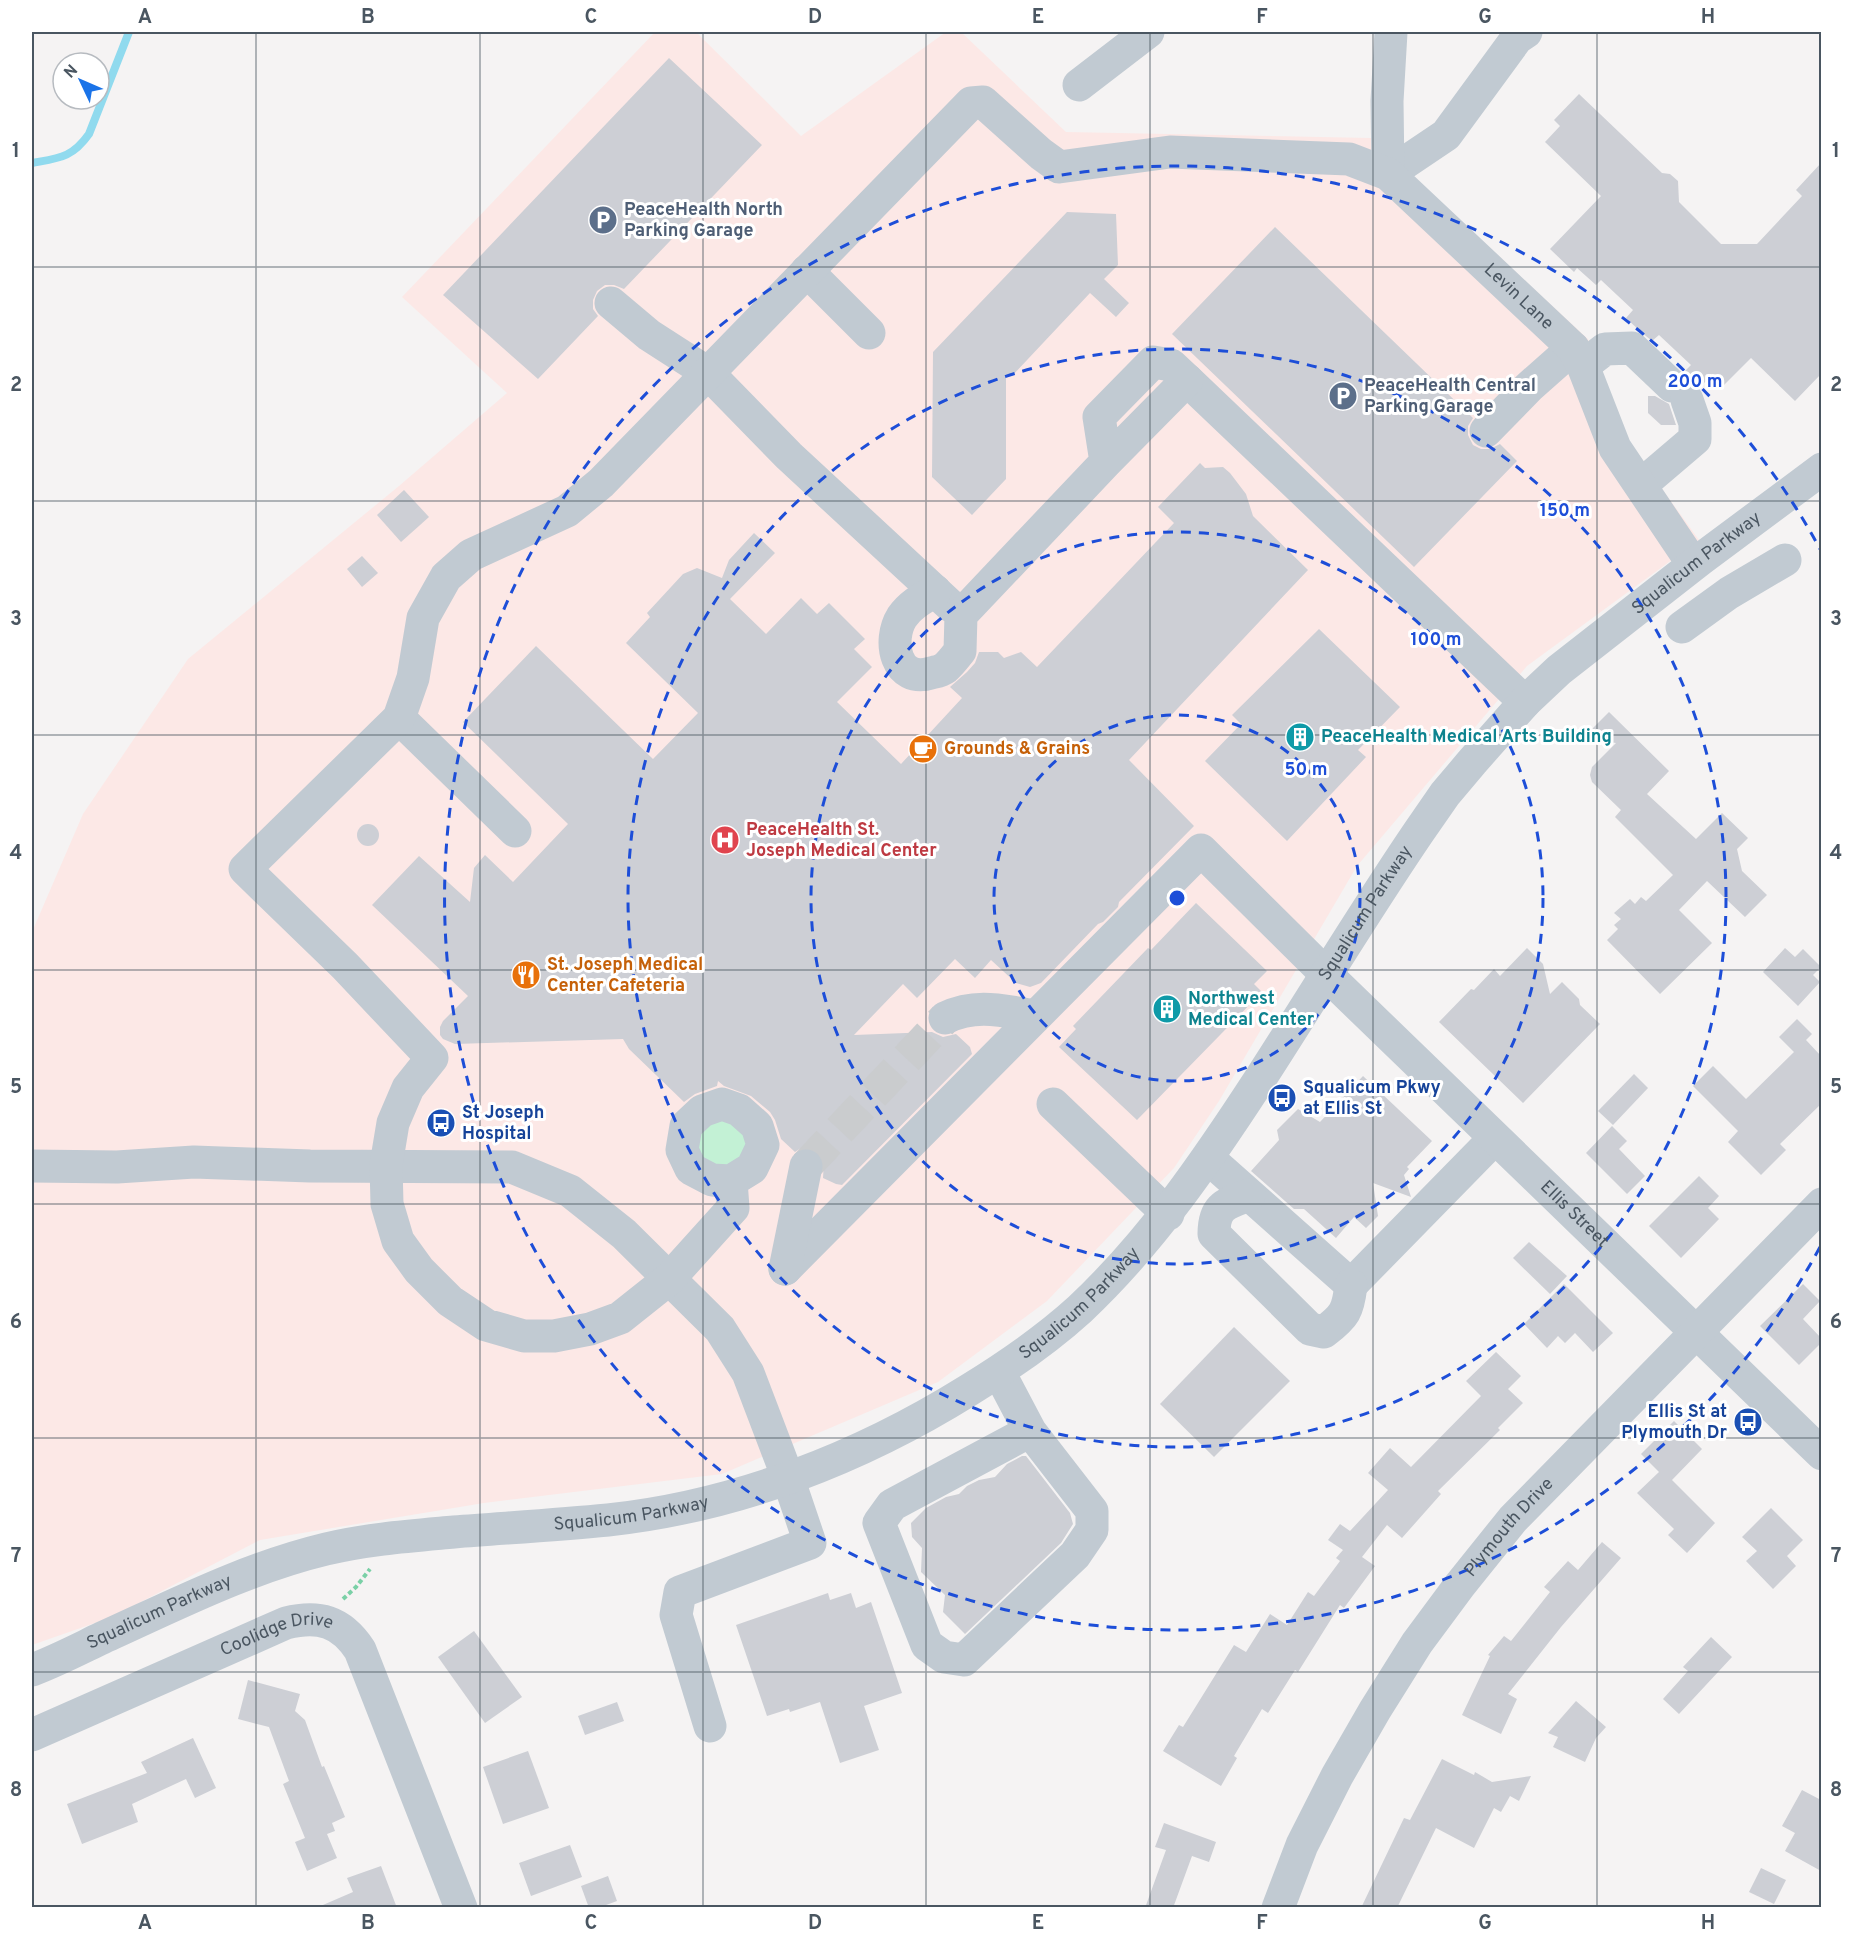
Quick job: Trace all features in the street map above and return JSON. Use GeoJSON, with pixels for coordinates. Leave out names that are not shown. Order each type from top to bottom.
{"type":"FeatureCollection","features":[{"type":"Feature","properties":{"kind":"street"},"geometry":{"type":"LineString","coordinates":[[1079,85],[1148,32]]}},
{"type":"Feature","properties":{"kind":"street"},"geometry":{"type":"LineString","coordinates":[[1388,174],[1387,100],[1391,32]]}},
{"type":"Feature","properties":{"kind":"street"},"geometry":{"type":"LineString","coordinates":[[1388,174],[1446,135],[1510,47],[1526,32]]}},
{"type":"Feature","properties":{"kind":"street"},"geometry":{"type":"LineString","coordinates":[[730,1181],[733,1208],[669,1279],[620,1318],[590,1329],[554,1336],[524,1336],[486,1325],[450,1301],[419,1270],[398,1241],[387,1204],[386,1165],[393,1123],[408,1088],[432,1058],[345,966],[245,869],[399,718],[413,678],[423,618],[446,577],[471,555],[567,511],[601,483],[971,103],[983,102],[1041,154],[1059,167],[1170,152],[1349,159],[1388,174]]}},
{"type":"Feature","properties":{"kind":"street","name":"Levin Lane"},"geometry":{"type":"LineString","coordinates":[[1388,174],[1578,357],[1615,448],[1697,562],[1729,593]]}},
{"type":"Feature","properties":{"kind":"street"},"geometry":{"type":"LineString","coordinates":[[807,271],[870,333]]}},
{"type":"Feature","properties":{"kind":"street"},"geometry":{"type":"LineString","coordinates":[[611,303],[649,335],[708,373],[789,456],[961,615]]}},
{"type":"Feature","properties":{"kind":"street"},"geometry":{"type":"LineString","coordinates":[[1486,431],[1529,387],[1578,357],[1605,349],[1632,348],[1679,393],[1695,423],[1695,439],[1641,485]]}},
{"type":"Feature","properties":{"kind":"street"},"geometry":{"type":"LineString","coordinates":[[935,591],[916,603],[902,618],[894,640],[896,655],[903,667],[912,673],[925,675],[944,669],[960,651],[961,615],[1106,462],[1099,417],[1153,362],[1171,365],[1190,372],[1525,702]]}},
{"type":"Feature","properties":{"kind":"street","name":"Squalicum Parkway"},"geometry":{"type":"LineString","coordinates":[[32,1670],[225,1582],[328,1548],[385,1538],[613,1520],[741,1494],[859,1452],[925,1418],[999,1372],[1040,1342],[1080,1308],[1144,1243],[1167,1214],[1208,1158],[1388,877],[1445,794],[1525,702],[1558,670],[1821,469]]}},
{"type":"Feature","properties":{"kind":"street"},"geometry":{"type":"LineString","coordinates":[[1682,627],[1729,593],[1785,560]]}},
{"type":"Feature","properties":{"kind":"street"},"geometry":{"type":"LineString","coordinates":[[399,718],[516,831]]}},
{"type":"Feature","properties":{"kind":"street","name":"Ellis Street"},"geometry":{"type":"LineString","coordinates":[[1036,1016],[1201,850],[1821,1454]]}},
{"type":"Feature","properties":{"kind":"street"},"geometry":{"type":"LineString","coordinates":[[945,1018],[958,1012],[988,1008],[1036,1016]]}},
{"type":"Feature","properties":{"kind":"street"},"geometry":{"type":"LineString","coordinates":[[806,1166],[785,1269],[1036,1016]]}},
{"type":"Feature","properties":{"kind":"street"},"geometry":{"type":"LineString","coordinates":[[1053,1104],[1167,1214]]}},
{"type":"Feature","properties":{"kind":"street"},"geometry":{"type":"LineString","coordinates":[[1249,1195],[1226,1204],[1214,1218],[1214,1234],[1310,1329],[1324,1332],[1339,1321],[1349,1305],[1352,1285],[1495,1138]]}},
{"type":"Feature","properties":{"kind":"street"},"geometry":{"type":"LineString","coordinates":[[1208,1158],[1352,1285]]}},
{"type":"Feature","properties":{"kind":"street"},"geometry":{"type":"LineString","coordinates":[[32,1166],[117,1167],[194,1162],[310,1166],[512,1167],[570,1191],[624,1234],[720,1329],[748,1373],[810,1543],[680,1592],[675,1615],[710,1726]]}},
{"type":"Feature","properties":{"kind":"street","name":"Plymouth Drive"},"geometry":{"type":"LineString","coordinates":[[1278,1908],[1302,1845],[1337,1776],[1411,1653],[1460,1585],[1513,1519],[1821,1204]]}},
{"type":"Feature","properties":{"kind":"street"},"geometry":{"type":"LineString","coordinates":[[999,1372],[1030,1431],[1092,1511],[1092,1530],[1075,1555],[964,1660],[944,1657],[927,1645],[879,1523],[892,1506],[1030,1431]]}},
{"type":"Feature","properties":{"kind":"street","name":"Coolidge Drive"},"geometry":{"type":"LineString","coordinates":[[32,1735],[286,1623],[315,1619],[340,1628],[353,1639],[360,1650],[461,1908]]}},
{"type":"Feature","properties":{"kind":"path"},"geometry":{"type":"LineString","coordinates":[[315,1619],[357,1587],[370,1569],[385,1538]]}},
{"type":"Feature","properties":{"kind":"shaded area","name":"PeaceHealth St. Joseph Medical Center"},"geometry":{"type":"Polygon","coordinates":[[[655,32],[696,32],[801,136],[946,32],[961,32],[1066,132],[1371,138],[1588,339],[1631,446],[1699,540],[1527,666],[1357,866],[1219,1101],[1174,1168],[1047,1301],[938,1382],[722,1474],[484,1503],[260,1540],[112,1617],[32,1645],[32,932],[83,814],[188,659],[399,486],[507,393],[402,297],[655,32]]]}},
{"type":"Feature","properties":{"kind":"green space"},"geometry":{"type":"Polygon","coordinates":[[[710,1116],[755,1133],[737,1169],[697,1162],[692,1132],[710,1116]]]}},
{"type":"Feature","properties":{"kind":"building","name":"PeaceHealth North Parking Garage"},"geometry":{"type":"Polygon","coordinates":[[[669,58],[762,145],[624,289],[614,285],[605,285],[597,291],[593,300],[593,309],[598,316],[538,379],[443,295],[669,58]]]}},
{"type":"Feature","properties":{"kind":"building"},"geometry":{"type":"Polygon","coordinates":[[[1579,94],[1662,173],[1670,174],[1678,181],[1679,202],[1721,244],[1757,244],[1802,196],[1796,190],[1821,163],[1821,374],[1795,401],[1751,358],[1719,390],[1707,380],[1700,387],[1690,382],[1684,372],[1691,365],[1659,335],[1652,341],[1626,318],[1633,310],[1601,280],[1596,285],[1577,268],[1574,272],[1550,249],[1601,196],[1545,142],[1560,126],[1554,120],[1579,94]]]}},
{"type":"Feature","properties":{"kind":"building"},"geometry":{"type":"Polygon","coordinates":[[[1067,212],[1116,214],[1118,265],[1104,279],[1129,303],[1116,317],[1090,293],[1012,376],[1006,376],[1006,479],[972,515],[932,477],[933,352],[1067,212]]]}},
{"type":"Feature","properties":{"kind":"building","name":"PeaceHealth Central Parking Garage"},"geometry":{"type":"Polygon","coordinates":[[[1275,227],[1473,418],[1468,426],[1468,435],[1473,445],[1481,449],[1490,449],[1500,444],[1517,461],[1414,567],[1172,334],[1275,227]]]}},
{"type":"Feature","properties":{"kind":"building"},"geometry":{"type":"Polygon","coordinates":[[[1648,396],[1655,396],[1669,404],[1676,425],[1661,425],[1648,413],[1648,396]]]}},
{"type":"Feature","properties":{"kind":"building"},"geometry":{"type":"Polygon","coordinates":[[[1200,463],[1205,468],[1223,467],[1230,473],[1246,494],[1253,516],[1308,570],[1129,760],[1194,826],[1119,902],[1118,907],[1098,924],[1041,983],[1030,987],[1016,983],[991,960],[975,978],[955,959],[917,998],[903,984],[854,1035],[932,1032],[943,1037],[956,1034],[970,1047],[972,1054],[842,1185],[823,1178],[824,1161],[818,1152],[809,1148],[801,1148],[795,1152],[781,1139],[770,1112],[751,1096],[724,1086],[718,1081],[717,1086],[695,1094],[684,1102],[629,1049],[623,1039],[455,1044],[443,1039],[440,1035],[440,1027],[443,1021],[468,996],[372,905],[419,856],[470,902],[474,868],[485,855],[513,882],[568,824],[463,722],[536,646],[653,759],[698,713],[626,643],[650,617],[647,613],[683,574],[697,568],[722,578],[729,560],[754,533],[775,553],[730,599],[766,634],[801,598],[817,614],[829,603],[865,639],[854,649],[872,667],[837,702],[901,764],[962,698],[950,687],[975,663],[979,652],[998,652],[1004,658],[1021,652],[1037,667],[1174,523],[1158,507],[1200,463]]]}},
{"type":"Feature","properties":{"kind":"building"},"geometry":{"type":"Polygon","coordinates":[[[404,490],[429,517],[401,542],[377,515],[404,490]]]}},
{"type":"Feature","properties":{"kind":"building"},"geometry":{"type":"Polygon","coordinates":[[[362,556],[378,573],[362,587],[347,569],[362,556]]]}},
{"type":"Feature","properties":{"kind":"building","name":"PeaceHealth Medical Arts Building"},"geometry":{"type":"Polygon","coordinates":[[[1319,629],[1400,707],[1358,750],[1366,757],[1287,841],[1205,761],[1241,724],[1232,715],[1319,629]]]}},
{"type":"Feature","properties":{"kind":"building"},"geometry":{"type":"Polygon","coordinates":[[[1609,712],[1669,771],[1647,794],[1696,839],[1722,813],[1748,838],[1737,849],[1742,871],[1767,895],[1745,917],[1707,881],[1679,910],[1712,943],[1660,994],[1607,940],[1618,929],[1614,925],[1621,919],[1614,913],[1630,899],[1635,904],[1641,897],[1646,901],[1673,875],[1615,817],[1621,810],[1592,782],[1590,775],[1592,767],[1616,743],[1583,738],[1609,712]]]}},
{"type":"Feature","properties":{"kind":"building"},"geometry":{"type":"Polygon","coordinates":[[[368,824],[376,827],[379,835],[376,843],[368,846],[360,843],[357,835],[360,827],[368,824]]]}},
{"type":"Feature","properties":{"kind":"building","name":"Northwest Medical Center"},"geometry":{"type":"Polygon","coordinates":[[[1196,903],[1267,971],[1254,984],[1262,992],[1137,1120],[1059,1047],[1076,1029],[1073,1026],[1148,948],[1151,950],[1196,903]]]}},
{"type":"Feature","properties":{"kind":"building"},"geometry":{"type":"Polygon","coordinates":[[[1527,948],[1543,964],[1550,994],[1562,982],[1579,999],[1580,1005],[1600,1024],[1523,1103],[1439,1022],[1494,969],[1500,976],[1527,948]]]}},
{"type":"Feature","properties":{"kind":"building"},"geometry":{"type":"Polygon","coordinates":[[[1785,948],[1795,957],[1803,949],[1821,967],[1813,975],[1820,982],[1798,1006],[1763,972],[1785,948]]]}},
{"type":"Feature","properties":{"kind":"building"},"geometry":{"type":"Polygon","coordinates":[[[1797,1019],[1812,1034],[1806,1040],[1821,1056],[1821,1104],[1780,1144],[1786,1150],[1761,1175],[1728,1142],[1738,1131],[1693,1086],[1713,1066],[1746,1099],[1794,1052],[1779,1037],[1797,1019]]]}},
{"type":"Feature","properties":{"kind":"building"},"geometry":{"type":"Polygon","coordinates":[[[1634,1074],[1648,1088],[1613,1125],[1598,1111],[1634,1074]]]}},
{"type":"Feature","properties":{"kind":"building"},"geometry":{"type":"Polygon","coordinates":[[[1363,1076],[1432,1141],[1407,1167],[1409,1169],[1404,1175],[1411,1197],[1373,1183],[1378,1216],[1366,1228],[1354,1217],[1336,1238],[1304,1209],[1294,1209],[1251,1171],[1279,1140],[1277,1130],[1298,1109],[1320,1122],[1363,1076]]]}},
{"type":"Feature","properties":{"kind":"building"},"geometry":{"type":"Polygon","coordinates":[[[1612,1126],[1627,1141],[1619,1149],[1645,1176],[1627,1194],[1586,1153],[1612,1126]]]}},
{"type":"Feature","properties":{"kind":"building"},"geometry":{"type":"Polygon","coordinates":[[[1699,1176],[1719,1196],[1708,1208],[1719,1219],[1681,1258],[1649,1226],[1699,1176]]]}},
{"type":"Feature","properties":{"kind":"building"},"geometry":{"type":"Polygon","coordinates":[[[1529,1242],[1567,1276],[1550,1294],[1513,1258],[1529,1242]]]}},
{"type":"Feature","properties":{"kind":"building"},"geometry":{"type":"Polygon","coordinates":[[[1564,1284],[1613,1333],[1593,1352],[1575,1333],[1565,1343],[1558,1336],[1547,1348],[1524,1324],[1564,1284]]]}},
{"type":"Feature","properties":{"kind":"building"},"geometry":{"type":"Polygon","coordinates":[[[1803,1284],[1820,1301],[1803,1319],[1821,1338],[1821,1343],[1799,1365],[1760,1326],[1803,1284]]]}},
{"type":"Feature","properties":{"kind":"building"},"geometry":{"type":"Polygon","coordinates":[[[1234,1327],[1290,1381],[1214,1457],[1160,1404],[1234,1327]]]}},
{"type":"Feature","properties":{"kind":"building"},"geometry":{"type":"Polygon","coordinates":[[[1496,1352],[1521,1376],[1508,1389],[1523,1403],[1498,1428],[1500,1430],[1438,1491],[1441,1494],[1402,1538],[1387,1525],[1362,1557],[1375,1566],[1344,1608],[1340,1605],[1298,1672],[1295,1670],[1268,1713],[1262,1709],[1234,1756],[1237,1758],[1221,1786],[1163,1751],[1179,1725],[1183,1727],[1234,1645],[1246,1652],[1270,1614],[1287,1625],[1308,1592],[1314,1596],[1340,1561],[1336,1558],[1343,1550],[1328,1540],[1340,1524],[1350,1531],[1388,1490],[1368,1473],[1390,1448],[1411,1467],[1481,1396],[1466,1381],[1496,1352]]]}},
{"type":"Feature","properties":{"kind":"building"},"geometry":{"type":"Polygon","coordinates":[[[1674,1421],[1702,1449],[1672,1480],[1715,1523],[1687,1553],[1668,1535],[1674,1529],[1637,1493],[1659,1472],[1641,1454],[1674,1421]]]}},
{"type":"Feature","properties":{"kind":"building"},"geometry":{"type":"Polygon","coordinates":[[[1026,1456],[1070,1513],[1073,1524],[1061,1543],[965,1634],[943,1612],[945,1595],[921,1572],[922,1548],[912,1537],[911,1523],[926,1508],[946,1497],[959,1494],[967,1486],[979,1480],[995,1477],[1007,1464],[1026,1456]]]}},
{"type":"Feature","properties":{"kind":"building"},"geometry":{"type":"Polygon","coordinates":[[[1771,1508],[1803,1540],[1787,1556],[1796,1566],[1773,1589],[1746,1561],[1757,1551],[1742,1537],[1771,1508]]]}},
{"type":"Feature","properties":{"kind":"building"},"geometry":{"type":"Polygon","coordinates":[[[1602,1542],[1621,1558],[1561,1627],[1508,1694],[1517,1699],[1501,1734],[1462,1715],[1490,1656],[1488,1655],[1504,1636],[1511,1641],[1550,1592],[1544,1587],[1568,1561],[1578,1570],[1602,1542]]]}},
{"type":"Feature","properties":{"kind":"building"},"geometry":{"type":"Polygon","coordinates":[[[828,1593],[830,1600],[851,1593],[856,1608],[871,1602],[902,1693],[864,1706],[879,1750],[840,1763],[820,1702],[790,1712],[789,1709],[767,1716],[736,1625],[828,1593]]]}},
{"type":"Feature","properties":{"kind":"building"},"geometry":{"type":"Polygon","coordinates":[[[474,1631],[522,1697],[485,1723],[438,1657],[474,1631]]]}},
{"type":"Feature","properties":{"kind":"building"},"geometry":{"type":"Polygon","coordinates":[[[1711,1637],[1732,1657],[1679,1714],[1663,1699],[1688,1671],[1683,1667],[1711,1637]]]}},
{"type":"Feature","properties":{"kind":"building"},"geometry":{"type":"Polygon","coordinates":[[[248,1680],[300,1694],[295,1711],[305,1720],[322,1767],[324,1766],[345,1817],[332,1823],[335,1831],[327,1834],[337,1858],[307,1871],[295,1842],[305,1838],[283,1784],[289,1781],[269,1727],[238,1719],[248,1680]]]}},
{"type":"Feature","properties":{"kind":"building"},"geometry":{"type":"Polygon","coordinates":[[[1576,1701],[1606,1727],[1596,1738],[1585,1762],[1553,1747],[1558,1737],[1548,1733],[1576,1701]]]}},
{"type":"Feature","properties":{"kind":"building"},"geometry":{"type":"Polygon","coordinates":[[[617,1702],[624,1721],[585,1735],[578,1716],[617,1702]]]}},
{"type":"Feature","properties":{"kind":"building"},"geometry":{"type":"Polygon","coordinates":[[[193,1738],[216,1788],[195,1798],[186,1779],[132,1804],[138,1822],[82,1844],[67,1804],[147,1773],[141,1762],[193,1738]]]}},
{"type":"Feature","properties":{"kind":"building"},"geometry":{"type":"Polygon","coordinates":[[[528,1751],[549,1808],[503,1824],[483,1767],[528,1751]]]}},
{"type":"Feature","properties":{"kind":"building"},"geometry":{"type":"Polygon","coordinates":[[[1442,1759],[1474,1775],[1475,1772],[1492,1782],[1531,1776],[1519,1801],[1510,1796],[1501,1812],[1494,1808],[1474,1848],[1436,1828],[1397,1908],[1361,1908],[1404,1818],[1410,1820],[1442,1759]]]}},
{"type":"Feature","properties":{"kind":"building"},"geometry":{"type":"Polygon","coordinates":[[[1802,1790],[1821,1800],[1821,1871],[1785,1851],[1795,1833],[1782,1826],[1802,1790]]]}},
{"type":"Feature","properties":{"kind":"building"},"geometry":{"type":"Polygon","coordinates":[[[1164,1823],[1216,1842],[1209,1862],[1192,1856],[1173,1908],[1145,1908],[1166,1850],[1155,1847],[1164,1823]]]}},
{"type":"Feature","properties":{"kind":"building"},"geometry":{"type":"Polygon","coordinates":[[[570,1845],[582,1877],[531,1896],[519,1863],[570,1845]]]}},
{"type":"Feature","properties":{"kind":"building"},"geometry":{"type":"Polygon","coordinates":[[[381,1866],[397,1908],[316,1908],[353,1892],[347,1878],[381,1866]]]}},
{"type":"Feature","properties":{"kind":"building"},"geometry":{"type":"Polygon","coordinates":[[[1761,1868],[1786,1880],[1774,1904],[1749,1892],[1761,1868]]]}},
{"type":"Feature","properties":{"kind":"building"},"geometry":{"type":"Polygon","coordinates":[[[608,1876],[617,1901],[598,1908],[589,1908],[581,1886],[608,1876]]]}},
{"type":"Feature","properties":{"kind":"waterway"},"geometry":{"type":"LineString","coordinates":[[32,163],[64,156],[77,148],[89,134],[129,32]]}},
{"type":"Feature","properties":{"kind":"tunnel"},"geometry":{"type":"LineString","coordinates":[[806,1166],[945,1018]]}},
{"type":"Feature","properties":{"kind":"place","name":"PeaceHealth North Parking Garage"},"geometry":{"type":"Point","coordinates":[603,220]}},
{"type":"Feature","properties":{"kind":"place","name":"PeaceHealth Central Parking Garage"},"geometry":{"type":"Point","coordinates":[1343,396]}},
{"type":"Feature","properties":{"kind":"place","name":"PeaceHealth Medical Arts Building"},"geometry":{"type":"Point","coordinates":[1300,737]}},
{"type":"Feature","properties":{"kind":"place","name":"Grounds & Grains"},"geometry":{"type":"Point","coordinates":[923,749]}},
{"type":"Feature","properties":{"kind":"place","name":"PeaceHealth St. Joseph Medical Center"},"geometry":{"type":"Point","coordinates":[725,840]}},
{"type":"Feature","properties":{"kind":"place","name":"St. Joseph Medical Center Cafeteria"},"geometry":{"type":"Point","coordinates":[526,975]}},
{"type":"Feature","properties":{"kind":"place","name":"Northwest Medical Center"},"geometry":{"type":"Point","coordinates":[1167,1009]}},
{"type":"Feature","properties":{"kind":"place","name":"Squalicum Pkwy at Ellis St"},"geometry":{"type":"Point","coordinates":[1282,1098]}},
{"type":"Feature","properties":{"kind":"place","name":"St Joseph Hospital"},"geometry":{"type":"Point","coordinates":[441,1123]}},
{"type":"Feature","properties":{"kind":"place","name":"Ellis St at Plymouth Dr"},"geometry":{"type":"Point","coordinates":[1748,1422]}}]}
